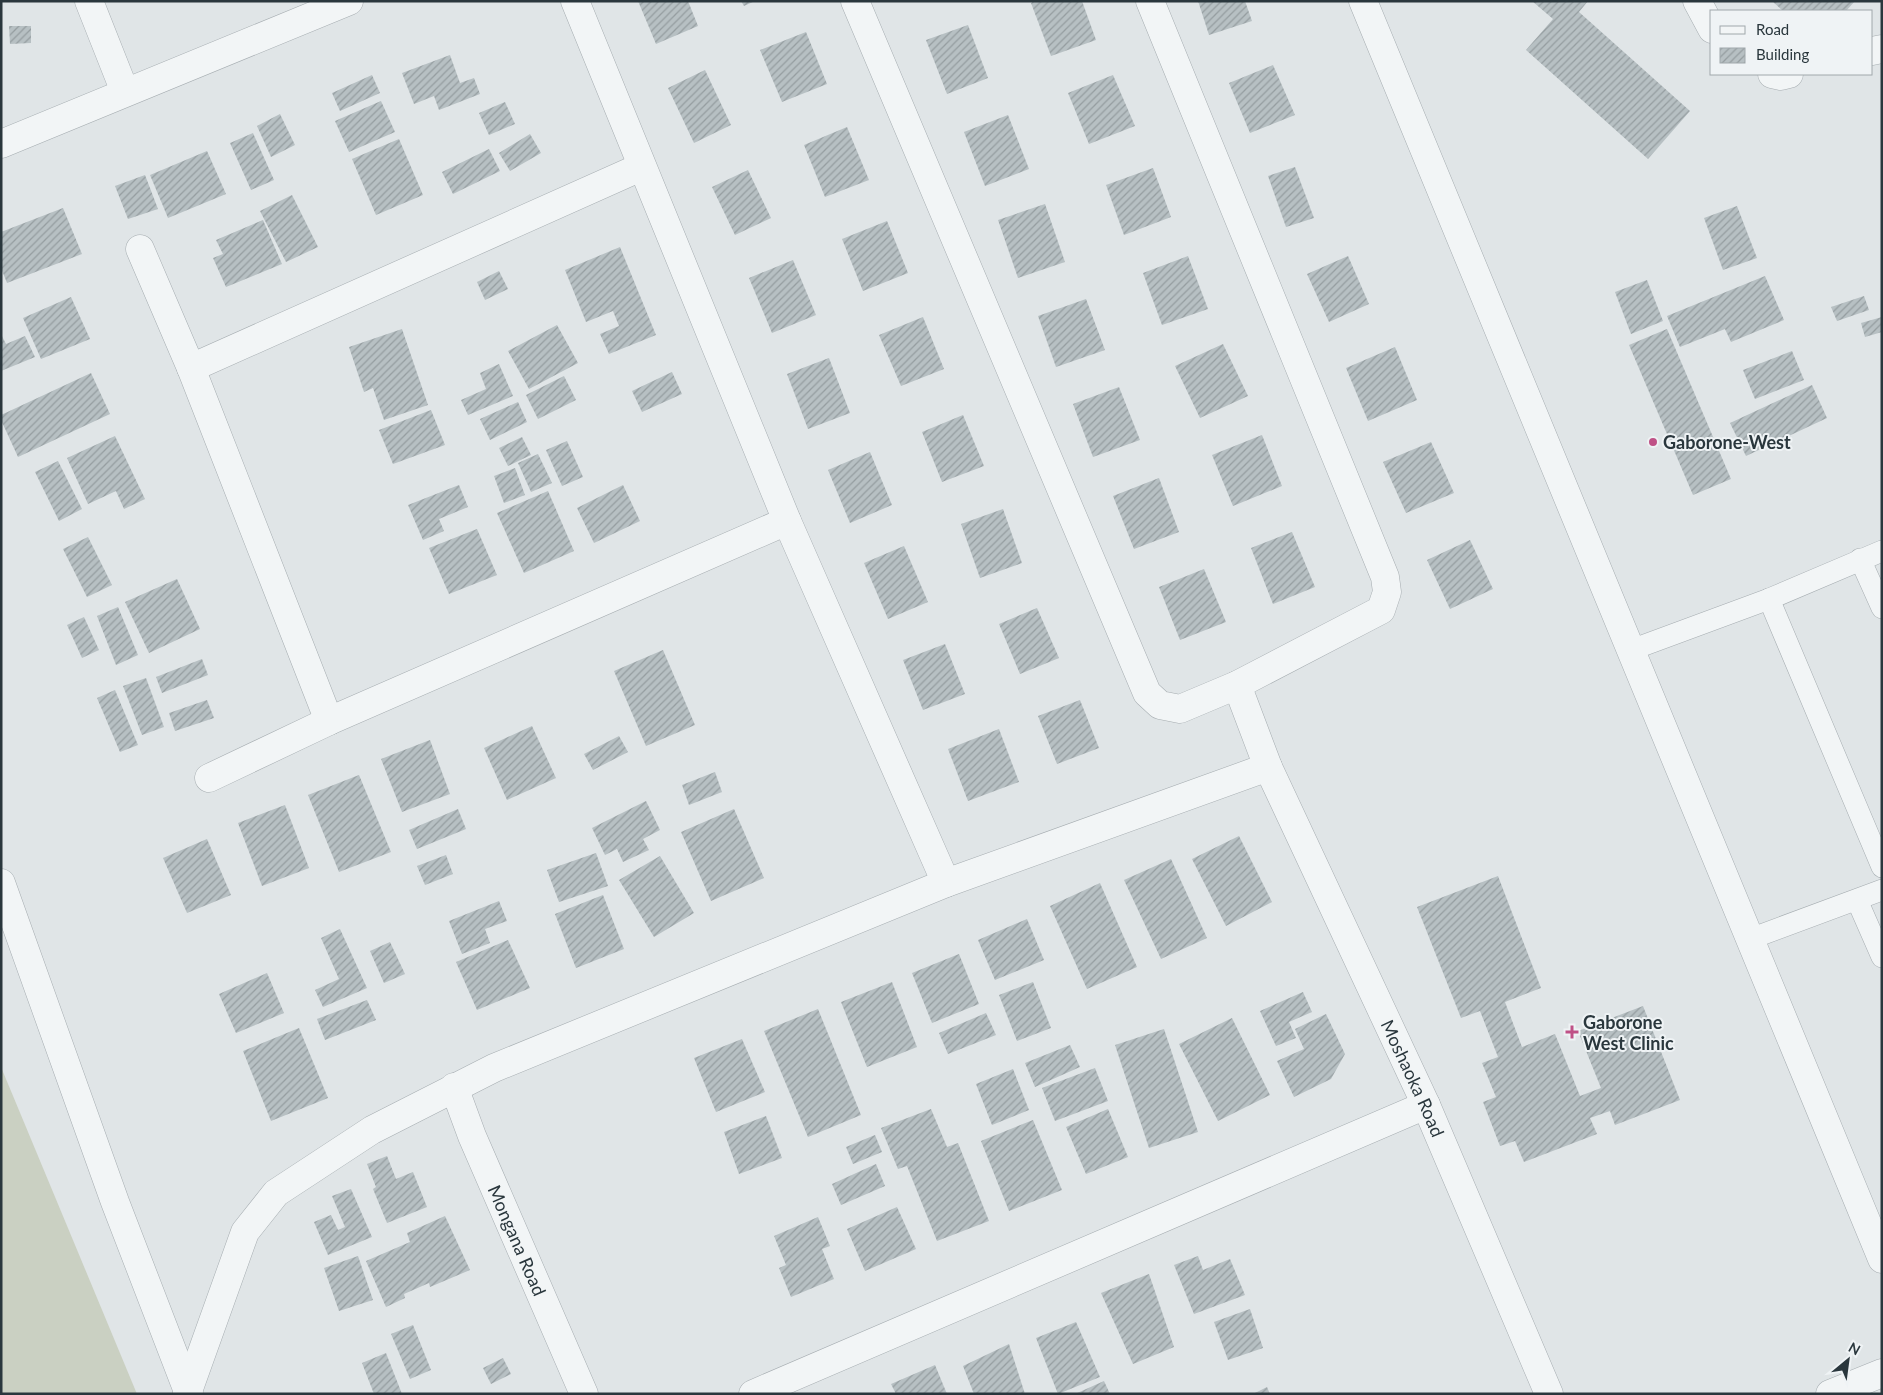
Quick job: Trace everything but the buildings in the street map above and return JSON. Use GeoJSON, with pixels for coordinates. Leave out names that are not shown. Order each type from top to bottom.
{"type":"FeatureCollection","features":[{"type":"Feature","properties":{"kind":"street"},"geometry":{"type":"LineString","coordinates":[[89,1],[125,92]]}},
{"type":"Feature","properties":{"kind":"street"},"geometry":{"type":"LineString","coordinates":[[1,144],[349,1]]}},
{"type":"Feature","properties":{"kind":"street"},"geometry":{"type":"LineString","coordinates":[[575,1],[787,521],[946,883]]}},
{"type":"Feature","properties":{"kind":"street"},"geometry":{"type":"LineString","coordinates":[[854,1],[1147,693],[1160,706],[1180,709],[1237,685],[1381,610],[1387,592],[1381,568],[1150,1]]}},
{"type":"Feature","properties":{"kind":"street"},"geometry":{"type":"LineString","coordinates":[[1362,1],[1882,1259]]}},
{"type":"Feature","properties":{"kind":"street"},"geometry":{"type":"LineString","coordinates":[[1697,1],[1710,26]]}},
{"type":"Feature","properties":{"kind":"street"},"geometry":{"type":"LineString","coordinates":[[191,368],[642,167]]}},
{"type":"Feature","properties":{"kind":"street"},"geometry":{"type":"LineString","coordinates":[[140,249],[191,368],[329,721]]}},
{"type":"Feature","properties":{"kind":"street"},"geometry":{"type":"LineString","coordinates":[[210,778],[329,721],[787,521]]}},
{"type":"Feature","properties":{"kind":"street","name":"Moshaoka Road"},"geometry":{"type":"LineString","coordinates":[[1237,685],[1268,767],[1426,1104],[1550,1394]]}},
{"type":"Feature","properties":{"kind":"street"},"geometry":{"type":"LineString","coordinates":[[188,1393],[245,1232],[276,1193],[372,1130],[454,1087],[946,883],[1268,767]]}},
{"type":"Feature","properties":{"kind":"street"},"geometry":{"type":"LineString","coordinates":[[1,883],[115,1202],[188,1393]]}},
{"type":"Feature","properties":{"kind":"street","name":"Mongana Road"},"geometry":{"type":"LineString","coordinates":[[454,1087],[472,1136],[584,1394]]}},
{"type":"Feature","properties":{"kind":"street"},"geometry":{"type":"LineString","coordinates":[[753,1394],[1426,1104]]}},
{"type":"Feature","properties":{"kind":"street"},"geometry":{"type":"LineString","coordinates":[[1830,1394],[1882,1373]]}},
{"type":"Feature","properties":{"kind":"lane"},"geometry":{"type":"LineString","coordinates":[[1630,650],[1768,599],[1882,551]]}},
{"type":"Feature","properties":{"kind":"lane"},"geometry":{"type":"LineString","coordinates":[[1860,559],[1882,608]]}},
{"type":"Feature","properties":{"kind":"lane"},"geometry":{"type":"LineString","coordinates":[[1768,599],[1882,867]]}},
{"type":"Feature","properties":{"kind":"lane"},"geometry":{"type":"LineString","coordinates":[[1750,939],[1882,890]]}},
{"type":"Feature","properties":{"kind":"lane"},"geometry":{"type":"LineString","coordinates":[[1857,900],[1882,957]]}},
{"type":"Feature","properties":{"kind":"shaded area"},"geometry":{"type":"Polygon","coordinates":[[[1,1067],[137,1394],[1,1394],[1,1067]]]}},
{"type":"Feature","properties":{"kind":"place","name":"Gaborone-West"},"geometry":{"type":"Point","coordinates":[1653,442]}},
{"type":"Feature","properties":{"kind":"place","name":"Gaborone West Clinic"},"geometry":{"type":"Point","coordinates":[1572,1032]}}]}
